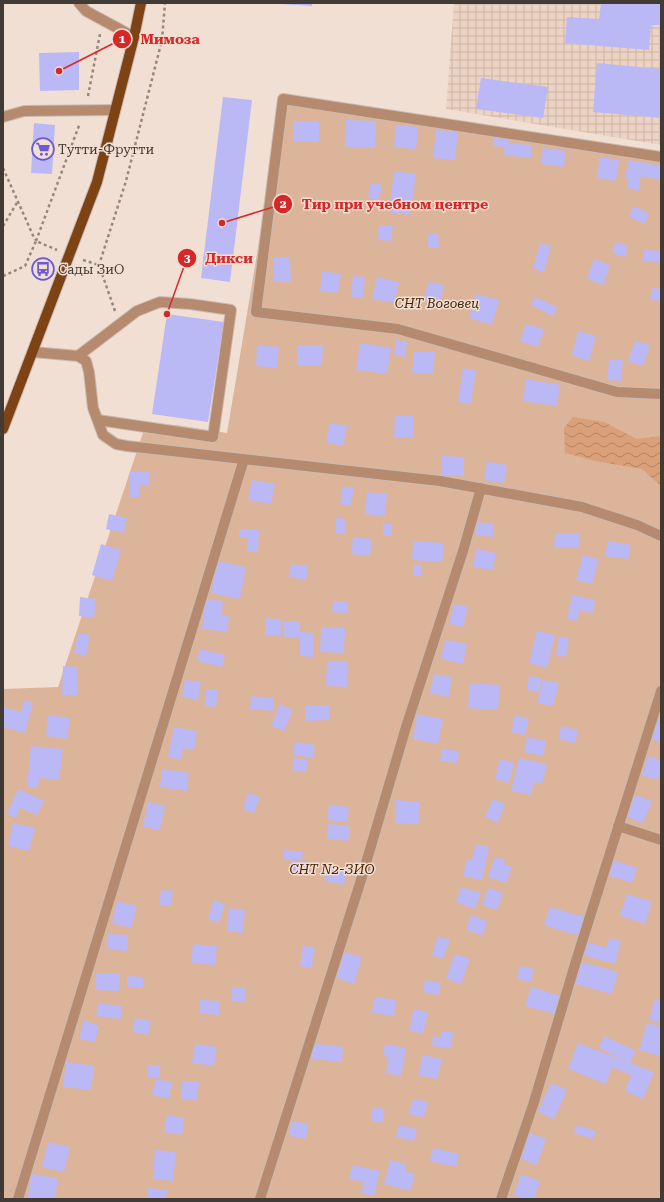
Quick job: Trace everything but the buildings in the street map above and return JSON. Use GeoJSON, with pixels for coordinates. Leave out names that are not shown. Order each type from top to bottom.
{"type":"FeatureCollection","features":[{"type":"Feature","properties":{"kind":"main road"},"geometry":{"type":"LineString","coordinates":[[3,428],[97,182],[142,3]]}},
{"type":"Feature","properties":{"kind":"lane"},"geometry":{"type":"LineString","coordinates":[[79,3],[86,11],[134,37]]}},
{"type":"Feature","properties":{"kind":"lane"},"geometry":{"type":"LineString","coordinates":[[661,157],[283,99],[256,312],[398,329],[617,392],[661,394]]}},
{"type":"Feature","properties":{"kind":"lane"},"geometry":{"type":"LineString","coordinates":[[3,117],[24,111],[115,110]]}},
{"type":"Feature","properties":{"kind":"lane"},"geometry":{"type":"LineString","coordinates":[[78,356],[137,311],[160,302],[190,304],[231,310],[213,437],[98,420]]}},
{"type":"Feature","properties":{"kind":"lane"},"geometry":{"type":"LineString","coordinates":[[33,352],[78,356],[86,361],[89,372],[93,408],[103,435],[116,444],[440,481],[582,507],[637,525],[661,536]]}},
{"type":"Feature","properties":{"kind":"lane"},"geometry":{"type":"LineString","coordinates":[[18,1199],[244,459]]}},
{"type":"Feature","properties":{"kind":"lane"},"geometry":{"type":"LineString","coordinates":[[260,1199],[361,880],[406,727],[463,551],[481,488]]}},
{"type":"Feature","properties":{"kind":"lane"},"geometry":{"type":"LineString","coordinates":[[501,1199],[533,1105],[576,960],[661,691]]}},
{"type":"Feature","properties":{"kind":"lane"},"geometry":{"type":"LineString","coordinates":[[618,826],[661,840]]}},
{"type":"Feature","properties":{"kind":"path"},"geometry":{"type":"LineString","coordinates":[[120,325],[99,265],[126,181],[162,40],[165,3]]}},
{"type":"Feature","properties":{"kind":"path"},"geometry":{"type":"LineString","coordinates":[[3,168],[36,241]]}},
{"type":"Feature","properties":{"kind":"path"},"geometry":{"type":"LineString","coordinates":[[3,226],[18,200]]}},
{"type":"Feature","properties":{"kind":"path"},"geometry":{"type":"LineString","coordinates":[[3,276],[25,266]]}},
{"type":"Feature","properties":{"kind":"shaded area"},"geometry":{"type":"Polygon","coordinates":[[[454,3],[661,3],[661,145],[446,109],[454,3]]]}},
{"type":"Feature","properties":{"kind":"green space","name":"СНТ N2-ЗИО"},"geometry":{"type":"Polygon","coordinates":[[[283,99],[661,157],[661,1199],[3,1199],[3,689],[58,687],[146,424],[176,425],[227,433],[283,99]]]}},
{"type":"Feature","properties":{"kind":"water"},"geometry":{"type":"Polygon","coordinates":[[[573,417],[604,422],[637,439],[661,436],[661,486],[642,469],[596,461],[565,453],[564,428],[573,417]]]}},
{"type":"Feature","properties":{"kind":"place","name":"Мимоза"},"geometry":{"type":"Point","coordinates":[59,71]}},
{"type":"Feature","properties":{"kind":"place","name":"Тутти-Фрутти"},"geometry":{"type":"Point","coordinates":[43,149]}},
{"type":"Feature","properties":{"kind":"place","name":"Тир при учебном центре"},"geometry":{"type":"Point","coordinates":[222,223]}},
{"type":"Feature","properties":{"kind":"place","name":"Сады ЗиО"},"geometry":{"type":"Point","coordinates":[43,269]}},
{"type":"Feature","properties":{"kind":"place","name":"Дикси"},"geometry":{"type":"Point","coordinates":[167,314]}},
{"type":"Feature","properties":{"kind":"park label","name":"СНТ Воговец"},"geometry":{"type":"Point","coordinates":[437,303]}}]}
